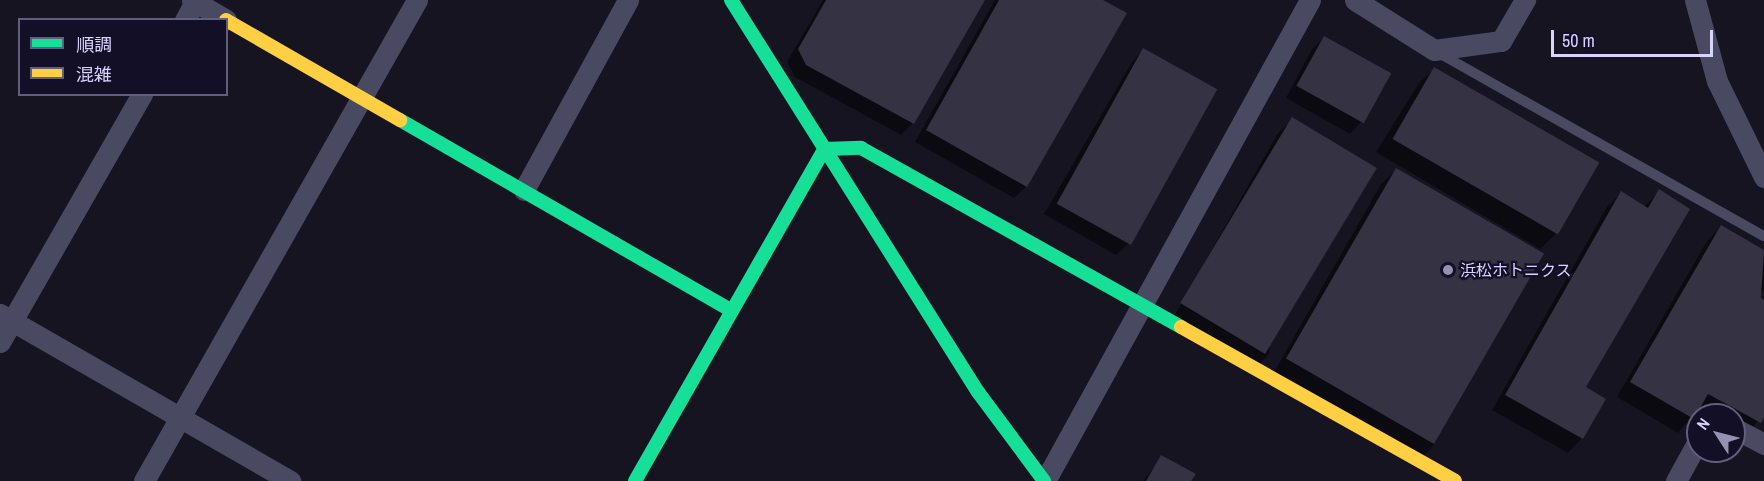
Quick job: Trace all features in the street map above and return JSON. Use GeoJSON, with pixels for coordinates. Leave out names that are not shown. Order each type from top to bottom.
{"type":"FeatureCollection","features":[{"type":"Feature","properties":{"kind":"street"},"geometry":{"type":"LineString","coordinates":[[144,481],[417,0]]}},
{"type":"Feature","properties":{"kind":"street"},"geometry":{"type":"LineString","coordinates":[[524,190],[628,0]]}},
{"type":"Feature","properties":{"kind":"street"},"geometry":{"type":"LineString","coordinates":[[731,0],[978,392],[1045,481],[1310,0]]}},
{"type":"Feature","properties":{"kind":"street"},"geometry":{"type":"LineString","coordinates":[[1355,0],[1434,50],[1501,41],[1525,0]]}},
{"type":"Feature","properties":{"kind":"street"},"geometry":{"type":"LineString","coordinates":[[1695,0],[1717,81],[1764,177]]}},
{"type":"Feature","properties":{"kind":"street"},"geometry":{"type":"LineString","coordinates":[[192,5],[221,18]]}},
{"type":"Feature","properties":{"kind":"street"},"geometry":{"type":"LineString","coordinates":[[228,21],[731,310]]}},
{"type":"Feature","properties":{"kind":"street"},"geometry":{"type":"LineString","coordinates":[[0,342],[6,317],[141,96]]}},
{"type":"Feature","properties":{"kind":"street"},"geometry":{"type":"LineString","coordinates":[[824,149],[861,148],[1142,302],[1436,476],[1455,481]]}},
{"type":"Feature","properties":{"kind":"street"},"geometry":{"type":"LineString","coordinates":[[635,481],[824,149]]}},
{"type":"Feature","properties":{"kind":"street"},"geometry":{"type":"LineString","coordinates":[[6,317],[182,416],[290,481]]}},
{"type":"Feature","properties":{"kind":"street"},"geometry":{"type":"LineString","coordinates":[[1746,434],[1764,444]]}},
{"type":"Feature","properties":{"kind":"street"},"geometry":{"type":"LineString","coordinates":[[1676,481],[1686,463]]}},
{"type":"Feature","properties":{"kind":"lane"},"geometry":{"type":"LineString","coordinates":[[1434,50],[1764,236]]}},
{"type":"Feature","properties":{"kind":"building"},"geometry":{"type":"Polygon","coordinates":[[[826,0],[985,0],[914,124],[806,65],[798,49],[826,0]]]}},
{"type":"Feature","properties":{"kind":"building"},"geometry":{"type":"Polygon","coordinates":[[[999,0],[1103,0],[1127,13],[1027,187],[926,130],[999,0]]]}},
{"type":"Feature","properties":{"kind":"building"},"geometry":{"type":"Polygon","coordinates":[[[1324,36],[1391,73],[1364,123],[1296,86],[1324,36]]]}},
{"type":"Feature","properties":{"kind":"building"},"geometry":{"type":"Polygon","coordinates":[[[1143,48],[1217,89],[1131,245],[1057,204],[1143,48]]]}},
{"type":"Feature","properties":{"kind":"building"},"geometry":{"type":"Polygon","coordinates":[[[1434,67],[1599,162],[1558,234],[1392,139],[1434,67]]]}},
{"type":"Feature","properties":{"kind":"building"},"geometry":{"type":"Polygon","coordinates":[[[1292,117],[1377,168],[1265,354],[1180,303],[1292,117]]]}},
{"type":"Feature","properties":{"kind":"building"},"geometry":{"type":"Polygon","coordinates":[[[1396,168],[1544,254],[1434,444],[1286,359],[1396,168]]]}},
{"type":"Feature","properties":{"kind":"building"},"geometry":{"type":"Polygon","coordinates":[[[1659,189],[1690,209],[1586,387],[1606,399],[1583,439],[1505,395],[1621,191],[1648,208],[1659,189]]]}},
{"type":"Feature","properties":{"kind":"building"},"geometry":{"type":"Polygon","coordinates":[[[1721,225],[1764,250],[1761,298],[1764,300],[1764,417],[1761,423],[1746,415],[1746,403],[1724,403],[1708,394],[1703,403],[1686,403],[1686,414],[1630,382],[1721,225]]]}},
{"type":"Feature","properties":{"kind":"building"},"geometry":{"type":"Polygon","coordinates":[[[1161,455],[1196,474],[1191,481],[1146,481],[1161,455]]]}},
{"type":"Feature","properties":{"kind":"traffic: fast"},"geometry":{"type":"LineString","coordinates":[[731,0],[978,392],[1044,481]]}},
{"type":"Feature","properties":{"kind":"traffic: fast"},"geometry":{"type":"LineString","coordinates":[[400,120],[731,310]]}},
{"type":"Feature","properties":{"kind":"traffic: fast"},"geometry":{"type":"LineString","coordinates":[[635,481],[824,149],[861,148],[1181,327]]}},
{"type":"Feature","properties":{"kind":"traffic: slow"},"geometry":{"type":"LineString","coordinates":[[228,21],[400,120]]}},
{"type":"Feature","properties":{"kind":"traffic: slow"},"geometry":{"type":"LineString","coordinates":[[1181,327],[1455,481]]}},
{"type":"Feature","properties":{"kind":"place","name":"浜松ホトニクス"},"geometry":{"type":"Point","coordinates":[1448,270]}}]}
